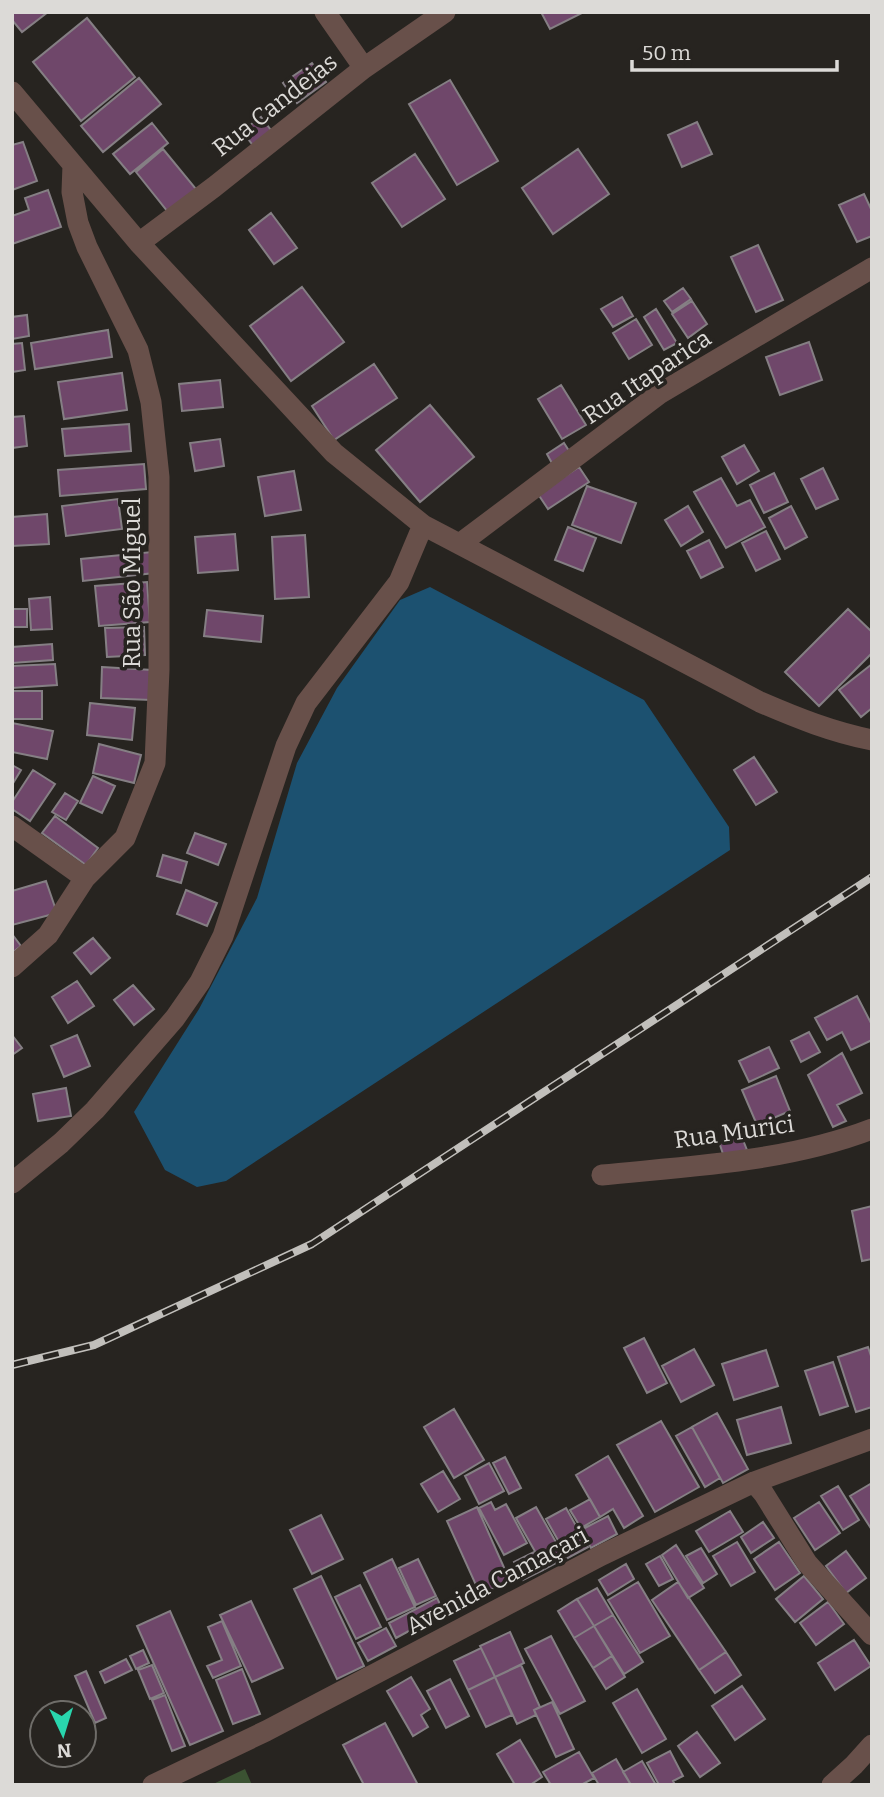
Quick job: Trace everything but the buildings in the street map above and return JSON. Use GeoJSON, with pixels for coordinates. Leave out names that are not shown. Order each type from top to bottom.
{"type":"FeatureCollection","features":[{"type":"Feature","properties":{"kind":"street"},"geometry":{"type":"LineString","coordinates":[[325,12],[364,68]]}},
{"type":"Feature","properties":{"kind":"street","name":"Rua Candeias"},"geometry":{"type":"LineString","coordinates":[[139,243],[364,68],[445,12]]}},
{"type":"Feature","properties":{"kind":"street"},"geometry":{"type":"LineString","coordinates":[[12,92],[139,243],[334,453],[423,525],[760,702],[808,723],[872,740]]}},
{"type":"Feature","properties":{"kind":"street","name":"Rua São Miguel"},"geometry":{"type":"LineString","coordinates":[[12,967],[48,935],[85,878],[125,838],[155,763],[159,658],[159,477],[151,402],[138,350],[87,247],[78,223],[72,192],[73,165]]}},
{"type":"Feature","properties":{"kind":"street","name":"Rua Itaparica"},"geometry":{"type":"LineString","coordinates":[[461,543],[659,394],[872,268]]}},
{"type":"Feature","properties":{"kind":"street"},"geometry":{"type":"LineString","coordinates":[[12,1183],[61,1143],[95,1110],[175,1018],[200,982],[223,936],[286,746],[306,703],[394,589],[407,568],[423,525]]}},
{"type":"Feature","properties":{"kind":"street"},"geometry":{"type":"LineString","coordinates":[[12,826],[85,878]]}},
{"type":"Feature","properties":{"kind":"street","name":"Rua Murici"},"geometry":{"type":"LineString","coordinates":[[602,1175],[725,1163],[840,1141],[872,1129]]}},
{"type":"Feature","properties":{"kind":"street","name":"Avenida Camaçari"},"geometry":{"type":"LineString","coordinates":[[153,1785],[266,1731],[602,1555],[754,1482],[872,1439]]}},
{"type":"Feature","properties":{"kind":"street"},"geometry":{"type":"LineString","coordinates":[[754,1482],[807,1563],[872,1635]]}},
{"type":"Feature","properties":{"kind":"street"},"geometry":{"type":"LineString","coordinates":[[832,1785],[872,1745]]}},
{"type":"Feature","properties":{"kind":"green space"},"geometry":{"type":"Polygon","coordinates":[[[245,1769],[252,1785],[211,1785],[245,1769]]]}},
{"type":"Feature","properties":{"kind":"water"},"geometry":{"type":"Polygon","coordinates":[[[430,587],[644,700],[729,827],[730,850],[226,1181],[197,1187],[165,1170],[134,1112],[199,1009],[257,898],[297,763],[337,688],[400,600],[430,587]]]}},
{"type":"Feature","properties":{"kind":"railway"},"geometry":{"type":"LineString","coordinates":[[12,1365],[94,1345],[312,1244],[872,877]]}}]}
